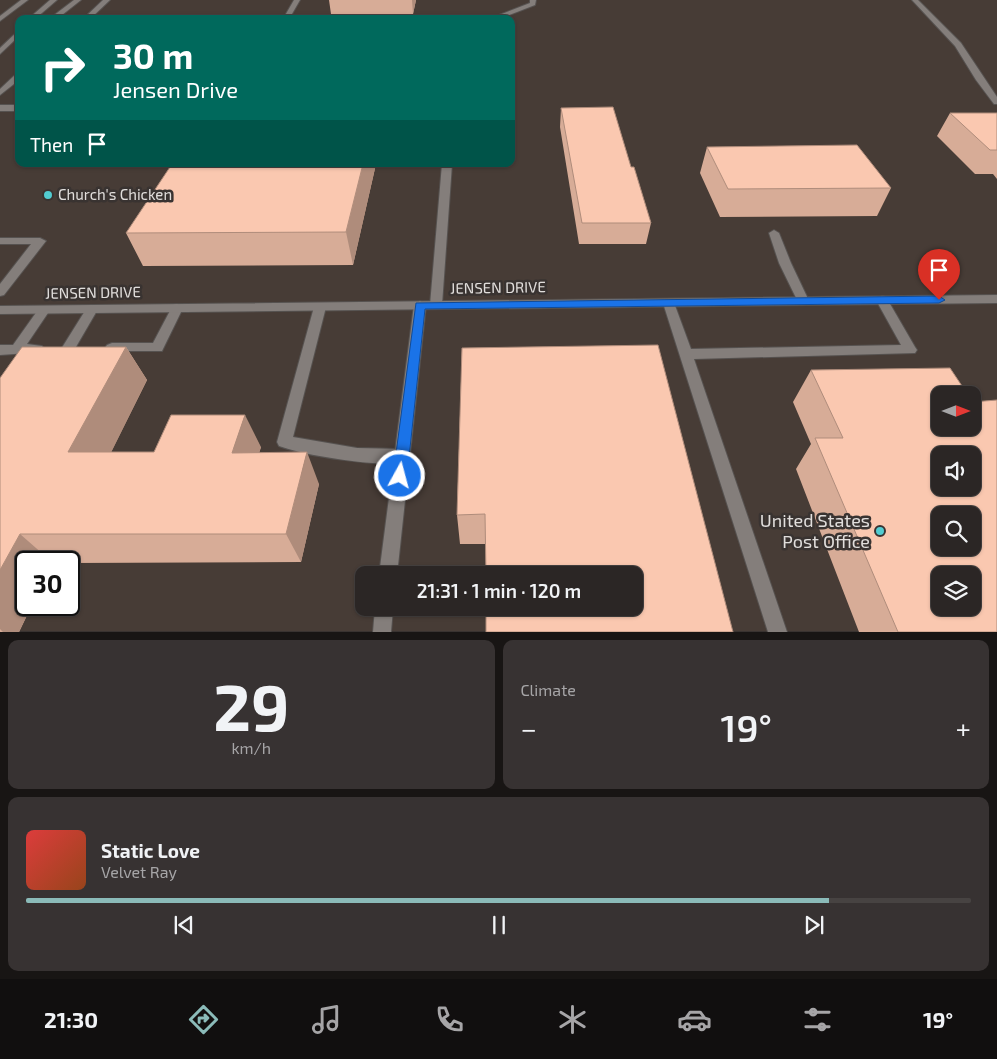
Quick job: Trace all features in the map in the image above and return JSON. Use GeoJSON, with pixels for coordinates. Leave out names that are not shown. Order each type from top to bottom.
{"type":"FeatureCollection","features":[{"type":"Feature","properties":{"kind":"main road"},"geometry":{"type":"LineString","coordinates":[[0,20],[26,0]]}},
{"type":"Feature","properties":{"kind":"main road"},"geometry":{"type":"LineString","coordinates":[[36,15],[54,0]]}},
{"type":"Feature","properties":{"kind":"main road"},"geometry":{"type":"LineString","coordinates":[[57,15],[78,0]]}},
{"type":"Feature","properties":{"kind":"main road"},"geometry":{"type":"LineString","coordinates":[[90,15],[107,0]]}},
{"type":"Feature","properties":{"kind":"main road"},"geometry":{"type":"LineString","coordinates":[[288,15],[297,0]]}},
{"type":"Feature","properties":{"kind":"main road"},"geometry":{"type":"LineString","coordinates":[[503,15],[534,4],[533,0]]}},
{"type":"Feature","properties":{"kind":"main road"},"geometry":{"type":"LineString","coordinates":[[916,0],[958,45],[980,80],[997,102]]}},
{"type":"Feature","properties":{"kind":"main road"},"geometry":{"type":"LineString","coordinates":[[0,53],[15,36]]}},
{"type":"Feature","properties":{"kind":"main road"},"geometry":{"type":"LineString","coordinates":[[0,53],[15,44]]}},
{"type":"Feature","properties":{"kind":"main road"},"geometry":{"type":"LineString","coordinates":[[0,93],[15,80]]}},
{"type":"Feature","properties":{"kind":"main road"},"geometry":{"type":"LineString","coordinates":[[0,108],[15,108]]}},
{"type":"Feature","properties":{"kind":"main road"},"geometry":{"type":"LineString","coordinates":[[436,305],[447,167]]}},
{"type":"Feature","properties":{"kind":"main road"},"geometry":{"type":"LineString","coordinates":[[774,233],[785,263],[803,301]]}},
{"type":"Feature","properties":{"kind":"main road"},"geometry":{"type":"LineString","coordinates":[[0,242],[40,241],[0,292]]}},
{"type":"Feature","properties":{"kind":"main road","name":"JENSEN DRIVE"},"geometry":{"type":"LineString","coordinates":[[0,310],[997,299]]}},
{"type":"Feature","properties":{"kind":"main road"},"geometry":{"type":"LineString","coordinates":[[686,354],[910,350],[882,300]]}},
{"type":"Feature","properties":{"kind":"main road"},"geometry":{"type":"LineString","coordinates":[[669,303],[778,632]]}},
{"type":"Feature","properties":{"kind":"main road"},"geometry":{"type":"LineString","coordinates":[[389,566],[420,305]]}},
{"type":"Feature","properties":{"kind":"main road"},"geometry":{"type":"LineString","coordinates":[[320,307],[284,442],[328,451],[373,457],[402,456]]}},
{"type":"Feature","properties":{"kind":"main road"},"geometry":{"type":"LineString","coordinates":[[0,350],[157,348],[177,308]]}},
{"type":"Feature","properties":{"kind":"main road"},"geometry":{"type":"LineString","coordinates":[[68,349],[92,309]]}},
{"type":"Feature","properties":{"kind":"main road"},"geometry":{"type":"LineString","coordinates":[[16,350],[44,310]]}},
{"type":"Feature","properties":{"kind":"main road"},"geometry":{"type":"LineString","coordinates":[[382,632],[383,616]]}},
{"type":"Feature","properties":{"kind":"shaded area"},"geometry":{"type":"Polygon","coordinates":[[[0,0],[997,0],[997,631],[0,631],[0,0]]]}},
{"type":"Feature","properties":{"kind":"building"},"geometry":{"type":"Polygon","coordinates":[[[613,107],[631,167],[634,167],[651,223],[582,223],[561,108],[613,107]]]}},
{"type":"Feature","properties":{"kind":"building"},"geometry":{"type":"Polygon","coordinates":[[[950,113],[997,113],[997,150],[990,150],[950,113]]]}},
{"type":"Feature","properties":{"kind":"building"},"geometry":{"type":"Polygon","coordinates":[[[857,145],[891,188],[728,189],[707,147],[857,145]]]}},
{"type":"Feature","properties":{"kind":"building"},"geometry":{"type":"Polygon","coordinates":[[[170,167],[362,167],[346,232],[126,233],[170,167]]]}},
{"type":"Feature","properties":{"kind":"building"},"geometry":{"type":"Polygon","coordinates":[[[658,345],[733,632],[486,632],[486,616],[643,616],[643,566],[486,566],[485,514],[457,515],[462,348],[658,345]]]}},
{"type":"Feature","properties":{"kind":"building"},"geometry":{"type":"Polygon","coordinates":[[[22,347],[126,347],[68,452],[154,452],[171,415],[245,415],[232,453],[307,452],[286,534],[20,534],[0,570],[0,378],[22,347]]]}},
{"type":"Feature","properties":{"kind":"building","name":"United States Post Office"},"geometry":{"type":"Polygon","coordinates":[[[950,368],[962,386],[931,386],[931,436],[981,436],[981,401],[997,400],[997,632],[898,632],[815,438],[843,438],[811,370],[950,368]]]}},
{"type":"Feature","properties":{"kind":"place","name":"Church's Chicken"},"geometry":{"type":"Point","coordinates":[48,195]}},
{"type":"Feature","properties":{"kind":"place","name":"United States Post Office"},"geometry":{"type":"Point","coordinates":[880,531]}},
{"type":"Feature","properties":{"kind":"route"},"geometry":{"type":"LineString","coordinates":[[400,476],[420,305],[939,300]]}}]}
